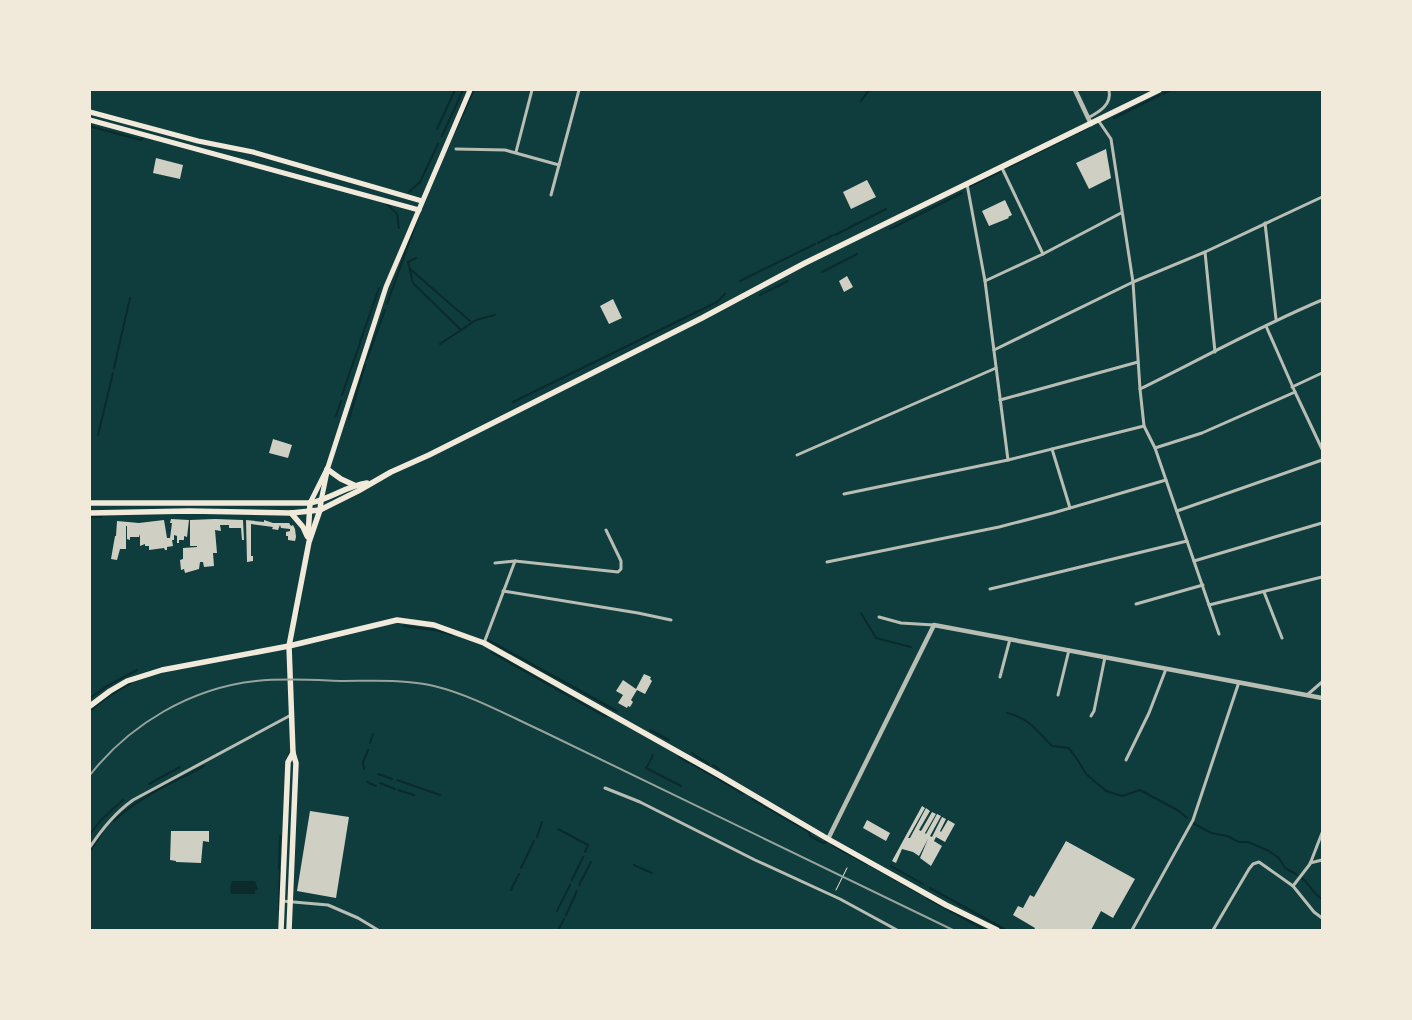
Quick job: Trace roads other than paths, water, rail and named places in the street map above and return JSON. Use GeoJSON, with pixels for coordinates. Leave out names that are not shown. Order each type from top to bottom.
{"type":"FeatureCollection","features":[{"type":"Feature","properties":{"kind":"main road"},"geometry":{"type":"LineString","coordinates":[[289,930],[296,763],[293,753],[289,646],[309,540],[320,510],[327,468],[386,287],[470,90]]}},
{"type":"Feature","properties":{"kind":"main road"},"geometry":{"type":"LineString","coordinates":[[90,513],[190,511],[292,513],[320,510],[358,491],[369,483],[658,338],[702,318],[805,263],[1002,167],[1090,121],[1098,120],[1159,90]]}},
{"type":"Feature","properties":{"kind":"main road"},"geometry":{"type":"LineString","coordinates":[[90,112],[198,141],[253,152],[422,201]]}},
{"type":"Feature","properties":{"kind":"main road"},"geometry":{"type":"LineString","coordinates":[[90,120],[419,210]]}},
{"type":"Feature","properties":{"kind":"main road"},"geometry":{"type":"LineString","coordinates":[[327,468],[341,479],[354,485]]}},
{"type":"Feature","properties":{"kind":"main road"},"geometry":{"type":"LineString","coordinates":[[309,540],[310,503],[327,468]]}},
{"type":"Feature","properties":{"kind":"main road"},"geometry":{"type":"LineString","coordinates":[[90,503],[310,503],[321,501],[354,485],[369,483]]}},
{"type":"Feature","properties":{"kind":"main road"},"geometry":{"type":"LineString","coordinates":[[292,513],[303,527],[309,540]]}},
{"type":"Feature","properties":{"kind":"main road"},"geometry":{"type":"LineString","coordinates":[[90,706],[110,691],[142,675],[225,657],[289,646],[396,620],[434,625],[484,643],[720,775],[828,839],[946,905],[997,930]]}},
{"type":"Feature","properties":{"kind":"main road"},"geometry":{"type":"LineString","coordinates":[[281,930],[288,762],[293,753]]}},
{"type":"Feature","properties":{"kind":"main road"},"geometry":{"type":"LineString","coordinates":[[285,832],[294,832]]}},
{"type":"Feature","properties":{"kind":"street"},"geometry":{"type":"LineString","coordinates":[[516,152],[532,90]]}},
{"type":"Feature","properties":{"kind":"street"},"geometry":{"type":"LineString","coordinates":[[551,196],[579,90]]}},
{"type":"Feature","properties":{"kind":"street"},"geometry":{"type":"LineString","coordinates":[[1075,90],[1090,121],[1107,103],[1110,94],[1109,90]]}},
{"type":"Feature","properties":{"kind":"street"},"geometry":{"type":"LineString","coordinates":[[1098,120],[1111,139],[1133,282],[1144,426],[1155,448],[1219,634]]}},
{"type":"Feature","properties":{"kind":"street"},"geometry":{"type":"LineString","coordinates":[[456,148],[516,152],[559,165]]}},
{"type":"Feature","properties":{"kind":"street"},"geometry":{"type":"LineString","coordinates":[[1002,167],[1043,254]]}},
{"type":"Feature","properties":{"kind":"street"},"geometry":{"type":"LineString","coordinates":[[967,183],[985,281],[1008,460]]}},
{"type":"Feature","properties":{"kind":"street"},"geometry":{"type":"LineString","coordinates":[[994,350],[1133,282],[1205,252],[1322,197]]}},
{"type":"Feature","properties":{"kind":"street"},"geometry":{"type":"LineString","coordinates":[[985,281],[1043,254],[1122,213]]}},
{"type":"Feature","properties":{"kind":"street"},"geometry":{"type":"LineString","coordinates":[[1265,223],[1276,319]]}},
{"type":"Feature","properties":{"kind":"street"},"geometry":{"type":"LineString","coordinates":[[1205,252],[1215,352]]}},
{"type":"Feature","properties":{"kind":"street"},"geometry":{"type":"LineString","coordinates":[[1140,389],[1266,326],[1276,319],[1322,300]]}},
{"type":"Feature","properties":{"kind":"street"},"geometry":{"type":"LineString","coordinates":[[1266,326],[1294,392],[1322,449]]}},
{"type":"Feature","properties":{"kind":"street"},"geometry":{"type":"LineString","coordinates":[[1000,400],[1138,362]]}},
{"type":"Feature","properties":{"kind":"street"},"geometry":{"type":"LineString","coordinates":[[796,455],[996,368]]}},
{"type":"Feature","properties":{"kind":"street"},"geometry":{"type":"LineString","coordinates":[[1292,387],[1322,373]]}},
{"type":"Feature","properties":{"kind":"street"},"geometry":{"type":"LineString","coordinates":[[1155,448],[1202,433],[1294,392]]}},
{"type":"Feature","properties":{"kind":"street"},"geometry":{"type":"LineString","coordinates":[[844,494],[1008,460],[1144,426]]}},
{"type":"Feature","properties":{"kind":"street"},"geometry":{"type":"LineString","coordinates":[[1052,449],[1070,508]]}},
{"type":"Feature","properties":{"kind":"street"},"geometry":{"type":"LineString","coordinates":[[1177,511],[1322,460]]}},
{"type":"Feature","properties":{"kind":"street"},"geometry":{"type":"LineString","coordinates":[[827,562],[999,527],[1166,480]]}},
{"type":"Feature","properties":{"kind":"street"},"geometry":{"type":"LineString","coordinates":[[1194,561],[1322,523]]}},
{"type":"Feature","properties":{"kind":"street"},"geometry":{"type":"LineString","coordinates":[[495,563],[515,561],[618,572],[621,569],[621,561],[606,530]]}},
{"type":"Feature","properties":{"kind":"street"},"geometry":{"type":"LineString","coordinates":[[990,589],[1187,541]]}},
{"type":"Feature","properties":{"kind":"street"},"geometry":{"type":"LineString","coordinates":[[484,643],[515,561]]}},
{"type":"Feature","properties":{"kind":"street"},"geometry":{"type":"LineString","coordinates":[[1210,605],[1322,577]]}},
{"type":"Feature","properties":{"kind":"street"},"geometry":{"type":"LineString","coordinates":[[1136,604],[1203,585]]}},
{"type":"Feature","properties":{"kind":"street"},"geometry":{"type":"LineString","coordinates":[[503,591],[671,620]]}},
{"type":"Feature","properties":{"kind":"street"},"geometry":{"type":"LineString","coordinates":[[1264,592],[1282,638]]}},
{"type":"Feature","properties":{"kind":"street"},"geometry":{"type":"LineString","coordinates":[[879,617],[901,623],[934,625],[1322,698]]}},
{"type":"Feature","properties":{"kind":"street"},"geometry":{"type":"LineString","coordinates":[[828,839],[934,625]]}},
{"type":"Feature","properties":{"kind":"street"},"geometry":{"type":"LineString","coordinates":[[1000,677],[1010,639]]}},
{"type":"Feature","properties":{"kind":"street"},"geometry":{"type":"LineString","coordinates":[[1058,695],[1069,650]]}},
{"type":"Feature","properties":{"kind":"street"},"geometry":{"type":"LineString","coordinates":[[1090,716],[1094,711],[1105,657]]}},
{"type":"Feature","properties":{"kind":"street"},"geometry":{"type":"LineString","coordinates":[[1126,760],[1149,713],[1166,669]]}},
{"type":"Feature","properties":{"kind":"street"},"geometry":{"type":"LineString","coordinates":[[1132,930],[1194,820],[1239,682]]}},
{"type":"Feature","properties":{"kind":"street"},"geometry":{"type":"LineString","coordinates":[[1307,695],[1322,682]]}},
{"type":"Feature","properties":{"kind":"street"},"geometry":{"type":"LineString","coordinates":[[90,847],[105,825],[117,812],[133,800],[291,714]]}},
{"type":"Feature","properties":{"kind":"street"},"geometry":{"type":"LineString","coordinates":[[605,788],[640,802],[755,860],[840,899],[898,930]]}},
{"type":"Feature","properties":{"kind":"street"},"geometry":{"type":"LineString","coordinates":[[1292,886],[1310,864],[1322,834]]}},
{"type":"Feature","properties":{"kind":"street"},"geometry":{"type":"LineString","coordinates":[[1310,864],[1322,860]]}},
{"type":"Feature","properties":{"kind":"street"},"geometry":{"type":"LineString","coordinates":[[1213,930],[1253,864],[1259,862],[1292,886],[1314,912],[1322,918]]}},
{"type":"Feature","properties":{"kind":"street"},"geometry":{"type":"LineString","coordinates":[[282,902],[328,906],[358,918],[378,930]]}},
{"type":"Feature","properties":{"kind":"water"},"geometry":{"type":"Polygon","coordinates":[[[232,881],[255,881],[258,889],[255,891],[255,894],[231,894],[230,887],[232,881]]]}},
{"type":"Feature","properties":{"kind":"waterway"},"geometry":{"type":"LineString","coordinates":[[437,129],[455,90]]}},
{"type":"Feature","properties":{"kind":"waterway"},"geometry":{"type":"LineString","coordinates":[[442,136],[463,90]]}},
{"type":"Feature","properties":{"kind":"waterway"},"geometry":{"type":"LineString","coordinates":[[455,131],[474,90]]}},
{"type":"Feature","properties":{"kind":"waterway"},"geometry":{"type":"LineString","coordinates":[[861,101],[869,90]]}},
{"type":"Feature","properties":{"kind":"waterway"},"geometry":{"type":"LineString","coordinates":[[1163,94],[1171,90]]}},
{"type":"Feature","properties":{"kind":"waterway"},"geometry":{"type":"LineString","coordinates":[[1146,102],[1160,95]]}},
{"type":"Feature","properties":{"kind":"waterway"},"geometry":{"type":"LineString","coordinates":[[1114,118],[1144,103]]}},
{"type":"Feature","properties":{"kind":"waterway"},"geometry":{"type":"LineString","coordinates":[[90,125],[141,140],[144,137]]}},
{"type":"Feature","properties":{"kind":"waterway"},"geometry":{"type":"LineString","coordinates":[[1009,167],[1089,127]]}},
{"type":"Feature","properties":{"kind":"waterway"},"geometry":{"type":"LineString","coordinates":[[409,192],[420,182],[438,144]]}},
{"type":"Feature","properties":{"kind":"waterway"},"geometry":{"type":"LineString","coordinates":[[258,156],[265,158]]}},
{"type":"Feature","properties":{"kind":"waterway"},"geometry":{"type":"LineString","coordinates":[[970,186],[1004,170]]}},
{"type":"Feature","properties":{"kind":"waterway"},"geometry":{"type":"LineString","coordinates":[[890,229],[962,193]]}},
{"type":"Feature","properties":{"kind":"waterway"},"geometry":{"type":"LineString","coordinates":[[386,203],[397,214],[399,228]]}},
{"type":"Feature","properties":{"kind":"waterway"},"geometry":{"type":"LineString","coordinates":[[835,235],[886,209]]}},
{"type":"Feature","properties":{"kind":"waterway"},"geometry":{"type":"LineString","coordinates":[[387,304],[419,215]]}},
{"type":"Feature","properties":{"kind":"waterway"},"geometry":{"type":"LineString","coordinates":[[818,243],[833,235]]}},
{"type":"Feature","properties":{"kind":"waterway"},"geometry":{"type":"LineString","coordinates":[[740,281],[815,244]]}},
{"type":"Feature","properties":{"kind":"waterway"},"geometry":{"type":"LineString","coordinates":[[822,272],[857,254]]}},
{"type":"Feature","properties":{"kind":"waterway"},"geometry":{"type":"LineString","coordinates":[[416,258],[408,262],[413,283],[461,330]]}},
{"type":"Feature","properties":{"kind":"waterway"},"geometry":{"type":"LineString","coordinates":[[410,269],[470,321]]}},
{"type":"Feature","properties":{"kind":"waterway"},"geometry":{"type":"LineString","coordinates":[[760,295],[788,281]]}},
{"type":"Feature","properties":{"kind":"waterway"},"geometry":{"type":"LineString","coordinates":[[360,342],[379,288]]}},
{"type":"Feature","properties":{"kind":"waterway"},"geometry":{"type":"LineString","coordinates":[[513,402],[717,302],[725,294]]}},
{"type":"Feature","properties":{"kind":"waterway"},"geometry":{"type":"LineString","coordinates":[[114,368],[130,298]]}},
{"type":"Feature","properties":{"kind":"waterway"},"geometry":{"type":"LineString","coordinates":[[367,359],[385,310]]}},
{"type":"Feature","properties":{"kind":"waterway"},"geometry":{"type":"LineString","coordinates":[[440,344],[476,320],[495,315]]}},
{"type":"Feature","properties":{"kind":"waterway"},"geometry":{"type":"LineString","coordinates":[[342,395],[360,343]]}},
{"type":"Feature","properties":{"kind":"waterway"},"geometry":{"type":"LineString","coordinates":[[349,419],[365,365]]}},
{"type":"Feature","properties":{"kind":"waterway"},"geometry":{"type":"LineString","coordinates":[[98,435],[113,373]]}},
{"type":"Feature","properties":{"kind":"waterway"},"geometry":{"type":"LineString","coordinates":[[336,416],[341,401]]}},
{"type":"Feature","properties":{"kind":"waterway"},"geometry":{"type":"LineString","coordinates":[[90,517],[102,517]]}},
{"type":"Feature","properties":{"kind":"waterway"},"geometry":{"type":"LineString","coordinates":[[298,615],[300,606]]}},
{"type":"Feature","properties":{"kind":"waterway"},"geometry":{"type":"LineString","coordinates":[[861,613],[876,638],[911,647]]}},
{"type":"Feature","properties":{"kind":"waterway"},"geometry":{"type":"LineString","coordinates":[[404,626],[433,630]]}},
{"type":"Feature","properties":{"kind":"waterway"},"geometry":{"type":"LineString","coordinates":[[435,630],[452,635]]}},
{"type":"Feature","properties":{"kind":"waterway"},"geometry":{"type":"LineString","coordinates":[[488,640],[617,711]]}},
{"type":"Feature","properties":{"kind":"waterway"},"geometry":{"type":"LineString","coordinates":[[491,652],[606,717]]}},
{"type":"Feature","properties":{"kind":"waterway"},"geometry":{"type":"LineString","coordinates":[[90,698],[107,686],[137,670]]}},
{"type":"Feature","properties":{"kind":"waterway"},"geometry":{"type":"LineString","coordinates":[[90,711],[106,698],[131,683]]}},
{"type":"Feature","properties":{"kind":"waterway"},"geometry":{"type":"LineString","coordinates":[[1007,713],[1027,722],[1052,746],[1069,748],[1086,774],[1106,791],[1122,796],[1140,790],[1179,811],[1187,818]]}},
{"type":"Feature","properties":{"kind":"waterway"},"geometry":{"type":"LineString","coordinates":[[650,730],[669,740]]}},
{"type":"Feature","properties":{"kind":"waterway"},"geometry":{"type":"LineString","coordinates":[[370,743],[373,734]]}},
{"type":"Feature","properties":{"kind":"waterway"},"geometry":{"type":"LineString","coordinates":[[364,769],[363,762],[368,750]]}},
{"type":"Feature","properties":{"kind":"waterway"},"geometry":{"type":"LineString","coordinates":[[692,753],[702,760]]}},
{"type":"Feature","properties":{"kind":"waterway"},"geometry":{"type":"LineString","coordinates":[[650,761],[653,755]]}},
{"type":"Feature","properties":{"kind":"waterway"},"geometry":{"type":"LineString","coordinates":[[679,757],[689,763]]}},
{"type":"Feature","properties":{"kind":"waterway"},"geometry":{"type":"LineString","coordinates":[[703,760],[709,764]]}},
{"type":"Feature","properties":{"kind":"waterway"},"geometry":{"type":"LineString","coordinates":[[649,763],[646,768],[681,786]]}},
{"type":"Feature","properties":{"kind":"waterway"},"geometry":{"type":"LineString","coordinates":[[692,764],[718,779]]}},
{"type":"Feature","properties":{"kind":"waterway"},"geometry":{"type":"LineString","coordinates":[[713,765],[719,769]]}},
{"type":"Feature","properties":{"kind":"waterway"},"geometry":{"type":"LineString","coordinates":[[114,821],[146,797],[204,766]]}},
{"type":"Feature","properties":{"kind":"waterway"},"geometry":{"type":"LineString","coordinates":[[149,784],[180,767]]}},
{"type":"Feature","properties":{"kind":"waterway"},"geometry":{"type":"LineString","coordinates":[[378,774],[392,779]]}},
{"type":"Feature","properties":{"kind":"waterway"},"geometry":{"type":"LineString","coordinates":[[397,780],[440,795]]}},
{"type":"Feature","properties":{"kind":"waterway"},"geometry":{"type":"LineString","coordinates":[[720,780],[743,794]]}},
{"type":"Feature","properties":{"kind":"waterway"},"geometry":{"type":"LineString","coordinates":[[367,782],[376,786]]}},
{"type":"Feature","properties":{"kind":"waterway"},"geometry":{"type":"LineString","coordinates":[[380,783],[395,789]]}},
{"type":"Feature","properties":{"kind":"waterway"},"geometry":{"type":"LineString","coordinates":[[398,790],[414,795]]}},
{"type":"Feature","properties":{"kind":"waterway"},"geometry":{"type":"LineString","coordinates":[[752,799],[757,802]]}},
{"type":"Feature","properties":{"kind":"waterway"},"geometry":{"type":"LineString","coordinates":[[90,834],[101,820],[123,800]]}},
{"type":"Feature","properties":{"kind":"waterway"},"geometry":{"type":"LineString","coordinates":[[759,803],[767,808]]}},
{"type":"Feature","properties":{"kind":"waterway"},"geometry":{"type":"LineString","coordinates":[[769,809],[809,832],[810,836],[823,843],[827,842]]}},
{"type":"Feature","properties":{"kind":"waterway"},"geometry":{"type":"LineString","coordinates":[[537,837],[542,822]]}},
{"type":"Feature","properties":{"kind":"waterway"},"geometry":{"type":"LineString","coordinates":[[1191,822],[1211,833],[1227,836],[1239,842],[1248,842],[1269,851],[1279,858],[1285,868],[1296,874]]}},
{"type":"Feature","properties":{"kind":"waterway"},"geometry":{"type":"LineString","coordinates":[[558,829],[588,845],[585,852]]}},
{"type":"Feature","properties":{"kind":"waterway"},"geometry":{"type":"LineString","coordinates":[[90,851],[102,833]]}},
{"type":"Feature","properties":{"kind":"waterway"},"geometry":{"type":"LineString","coordinates":[[279,869],[280,836]]}},
{"type":"Feature","properties":{"kind":"waterway"},"geometry":{"type":"LineString","coordinates":[[521,868],[534,841]]}},
{"type":"Feature","properties":{"kind":"waterway"},"geometry":{"type":"LineString","coordinates":[[832,845],[867,864]]}},
{"type":"Feature","properties":{"kind":"waterway"},"geometry":{"type":"LineString","coordinates":[[572,880],[583,857]]}},
{"type":"Feature","properties":{"kind":"waterway"},"geometry":{"type":"LineString","coordinates":[[579,885],[591,862]]}},
{"type":"Feature","properties":{"kind":"waterway"},"geometry":{"type":"LineString","coordinates":[[634,865],[652,873]]}},
{"type":"Feature","properties":{"kind":"waterway"},"geometry":{"type":"LineString","coordinates":[[871,866],[920,894]]}},
{"type":"Feature","properties":{"kind":"waterway"},"geometry":{"type":"LineString","coordinates":[[891,866],[923,884]]}},
{"type":"Feature","properties":{"kind":"waterway"},"geometry":{"type":"LineString","coordinates":[[279,910],[280,870]]}},
{"type":"Feature","properties":{"kind":"waterway"},"geometry":{"type":"LineString","coordinates":[[511,890],[519,874]]}},
{"type":"Feature","properties":{"kind":"waterway"},"geometry":{"type":"LineString","coordinates":[[1298,876],[1322,899]]}},
{"type":"Feature","properties":{"kind":"waterway"},"geometry":{"type":"LineString","coordinates":[[557,911],[570,885]]}},
{"type":"Feature","properties":{"kind":"waterway"},"geometry":{"type":"LineString","coordinates":[[930,888],[1006,930]]}},
{"type":"Feature","properties":{"kind":"waterway"},"geometry":{"type":"LineString","coordinates":[[566,915],[577,891]]}},
{"type":"Feature","properties":{"kind":"waterway"},"geometry":{"type":"LineString","coordinates":[[927,898],[985,930]]}},
{"type":"Feature","properties":{"kind":"waterway"},"geometry":{"type":"LineString","coordinates":[[558,930],[564,919]]}},
{"type":"Feature","properties":{"kind":"railway"},"geometry":{"type":"LineString","coordinates":[[90,775],[124,740],[143,725],[185,700],[208,691],[256,681],[289,679],[412,682],[448,690],[502,712],[953,930]]}}]}
